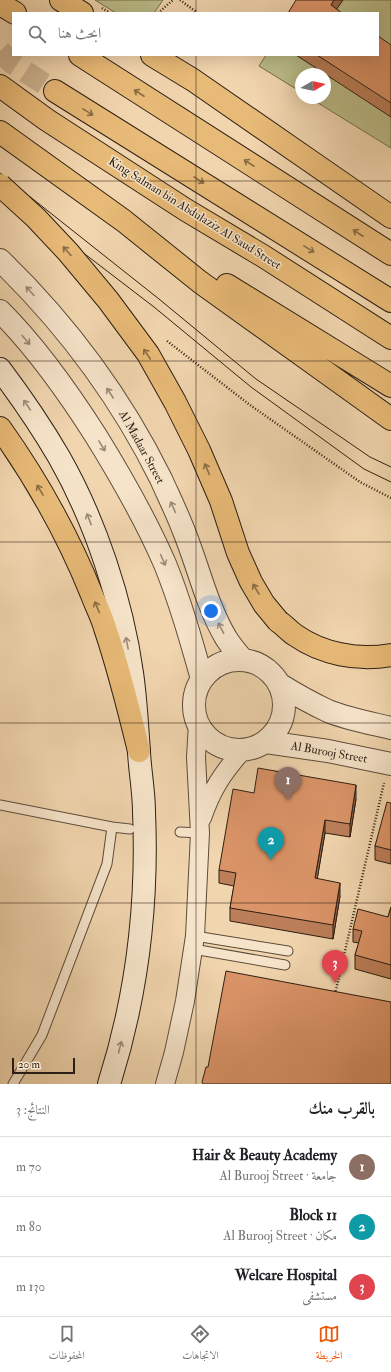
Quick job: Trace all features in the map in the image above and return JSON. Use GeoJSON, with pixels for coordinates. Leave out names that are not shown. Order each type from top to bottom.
{"type":"FeatureCollection","features":[{"type":"Feature","properties":{"kind":"main road"},"geometry":{"type":"LineString","coordinates":[[61,0],[80,12]]}},
{"type":"Feature","properties":{"kind":"main road"},"geometry":{"type":"LineString","coordinates":[[0,4],[12,12]]}},
{"type":"Feature","properties":{"kind":"main road"},"geometry":{"type":"LineString","coordinates":[[82,56],[391,254]]}},
{"type":"Feature","properties":{"kind":"main road"},"geometry":{"type":"LineString","coordinates":[[154,56],[193,80],[391,217]]}},
{"type":"Feature","properties":{"kind":"main road","name":"King Salman bin Abdulaziz Al Saud Street"},"geometry":{"type":"LineString","coordinates":[[0,86],[47,120],[180,206],[263,256],[391,338]]}},
{"type":"Feature","properties":{"kind":"main road"},"geometry":{"type":"LineString","coordinates":[[55,91],[391,301]]}},
{"type":"Feature","properties":{"kind":"main road"},"geometry":{"type":"LineString","coordinates":[[0,132],[124,221],[200,282],[391,419]]}},
{"type":"Feature","properties":{"kind":"main road"},"geometry":{"type":"LineString","coordinates":[[0,185],[36,218],[68,252],[108,300],[148,354],[200,450],[221,501],[238,552],[251,582],[264,604],[278,621],[295,635],[315,646],[336,653],[358,657],[380,657],[391,655]]}},
{"type":"Feature","properties":{"kind":"main road"},"geometry":{"type":"LineString","coordinates":[[124,221],[391,386]]}},
{"type":"Feature","properties":{"kind":"main road"},"geometry":{"type":"LineString","coordinates":[[0,428],[19,454],[52,510],[81,567],[107,634],[124,688],[139,751]]}},
{"type":"Feature","properties":{"kind":"street","name":"Al Madaar Street"},"geometry":{"type":"LineString","coordinates":[[0,260],[21,280],[61,326],[98,374],[131,425],[160,478],[182,527],[215,615],[227,639],[243,660]]}},
{"type":"Feature","properties":{"kind":"street"},"geometry":{"type":"LineString","coordinates":[[0,311],[44,361],[80,411],[140,509],[168,571],[186,621],[202,679]]}},
{"type":"Feature","properties":{"kind":"street"},"geometry":{"type":"LineString","coordinates":[[0,369],[27,404],[60,458],[88,514],[109,574],[125,634],[132,673],[137,712],[144,811],[145,872],[142,932],[133,992],[120,1051],[109,1084]]}},
{"type":"Feature","properties":{"kind":"street"},"geometry":{"type":"LineString","coordinates":[[243,660],[257,664],[270,672],[279,684],[283,696],[284,708],[281,721],[275,733],[266,742],[255,748],[242,751],[229,750],[216,744],[205,736],[194,713],[194,701],[196,689],[202,679],[213,668],[227,661],[243,660]]}},
{"type":"Feature","properties":{"kind":"street"},"geometry":{"type":"LineString","coordinates":[[279,684],[303,699],[329,711],[356,720],[391,728]]}},
{"type":"Feature","properties":{"kind":"street"},"geometry":{"type":"LineString","coordinates":[[165,1084],[174,1052],[185,1001],[194,942],[200,828],[196,757],[198,724]]}},
{"type":"Feature","properties":{"kind":"street","name":"Al Burooj Street"},"geometry":{"type":"LineString","coordinates":[[266,742],[328,751],[390,763]]}},
{"type":"Feature","properties":{"kind":"street"},"geometry":{"type":"LineString","coordinates":[[200,828],[210,796],[224,772],[242,751]]}},
{"type":"Feature","properties":{"kind":"lane"},"geometry":{"type":"LineString","coordinates":[[0,805],[112,827],[130,829]]}},
{"type":"Feature","properties":{"kind":"lane"},"geometry":{"type":"LineString","coordinates":[[13,1084],[42,1035],[107,864],[112,827]]}},
{"type":"Feature","properties":{"kind":"lane"},"geometry":{"type":"LineString","coordinates":[[180,832],[200,828]]}},
{"type":"Feature","properties":{"kind":"lane"},"geometry":{"type":"LineString","coordinates":[[194,942],[288,951]]}},
{"type":"Feature","properties":{"kind":"lane"},"geometry":{"type":"LineString","coordinates":[[194,942],[285,965]]}},
{"type":"Feature","properties":{"kind":"path"},"geometry":{"type":"LineString","coordinates":[[159,12],[173,0]]}},
{"type":"Feature","properties":{"kind":"path"},"geometry":{"type":"LineString","coordinates":[[180,0],[195,12]]}},
{"type":"Feature","properties":{"kind":"path"},"geometry":{"type":"LineString","coordinates":[[163,338],[257,410],[360,482],[391,498]]}},
{"type":"Feature","properties":{"kind":"path"},"geometry":{"type":"LineString","coordinates":[[334,998],[390,763]]}},
{"type":"Feature","properties":{"kind":"green space"},"geometry":{"type":"Polygon","coordinates":[[[95,0],[163,0],[155,12],[114,12],[95,0]]]}},
{"type":"Feature","properties":{"kind":"green space"},"geometry":{"type":"Polygon","coordinates":[[[300,0],[391,0],[391,148],[320,104],[331,104],[331,68],[295,68],[295,88],[259,66],[265,56],[379,56],[379,12],[293,12],[300,0]]]}},
{"type":"Feature","properties":{"kind":"building"},"geometry":{"type":"Polygon","coordinates":[[[296,0],[334,0],[331,5],[341,12],[289,12],[296,0]]]}},
{"type":"Feature","properties":{"kind":"building"},"geometry":{"type":"Polygon","coordinates":[[[379,37],[391,45],[391,103],[319,56],[379,56],[379,37]]]}},
{"type":"Feature","properties":{"kind":"building"},"geometry":{"type":"Polygon","coordinates":[[[258,768],[356,785],[350,824],[325,820],[315,878],[340,883],[333,925],[230,908],[236,873],[219,870],[233,789],[254,793],[258,768]]]}},
{"type":"Feature","properties":{"kind":"building"},"geometry":{"type":"Polygon","coordinates":[[[387,802],[391,803],[391,850],[375,846],[387,802]]]}},
{"type":"Feature","properties":{"kind":"building"},"geometry":{"type":"Polygon","coordinates":[[[391,907],[391,965],[355,955],[362,931],[353,929],[358,909],[388,917],[391,907]]]}},
{"type":"Feature","properties":{"kind":"building"},"geometry":{"type":"Polygon","coordinates":[[[226,971],[391,1002],[391,1084],[203,1084],[202,1082],[206,1067],[208,1067],[226,971]]]}},
{"type":"Feature","properties":{"kind":"tunnel"},"geometry":{"type":"LineString","coordinates":[[0,51],[12,63],[55,91]]}},
{"type":"Feature","properties":{"kind":"tram line"},"geometry":{"type":"LineString","coordinates":[[0,173],[159,299],[256,379],[370,457],[391,467]]}},
{"type":"Feature","properties":{"kind":"tram line"},"geometry":{"type":"LineString","coordinates":[[0,189],[154,307],[251,387],[364,469],[391,482]]}},
{"type":"Feature","properties":{"kind":"place","name":"Hair & Beauty Academy"},"geometry":{"type":"Point","coordinates":[288,800]}},
{"type":"Feature","properties":{"kind":"place","name":"Block 11"},"geometry":{"type":"Point","coordinates":[271,860]}},
{"type":"Feature","properties":{"kind":"place","name":"Welcare Hospital"},"geometry":{"type":"Point","coordinates":[335,983]}}]}
